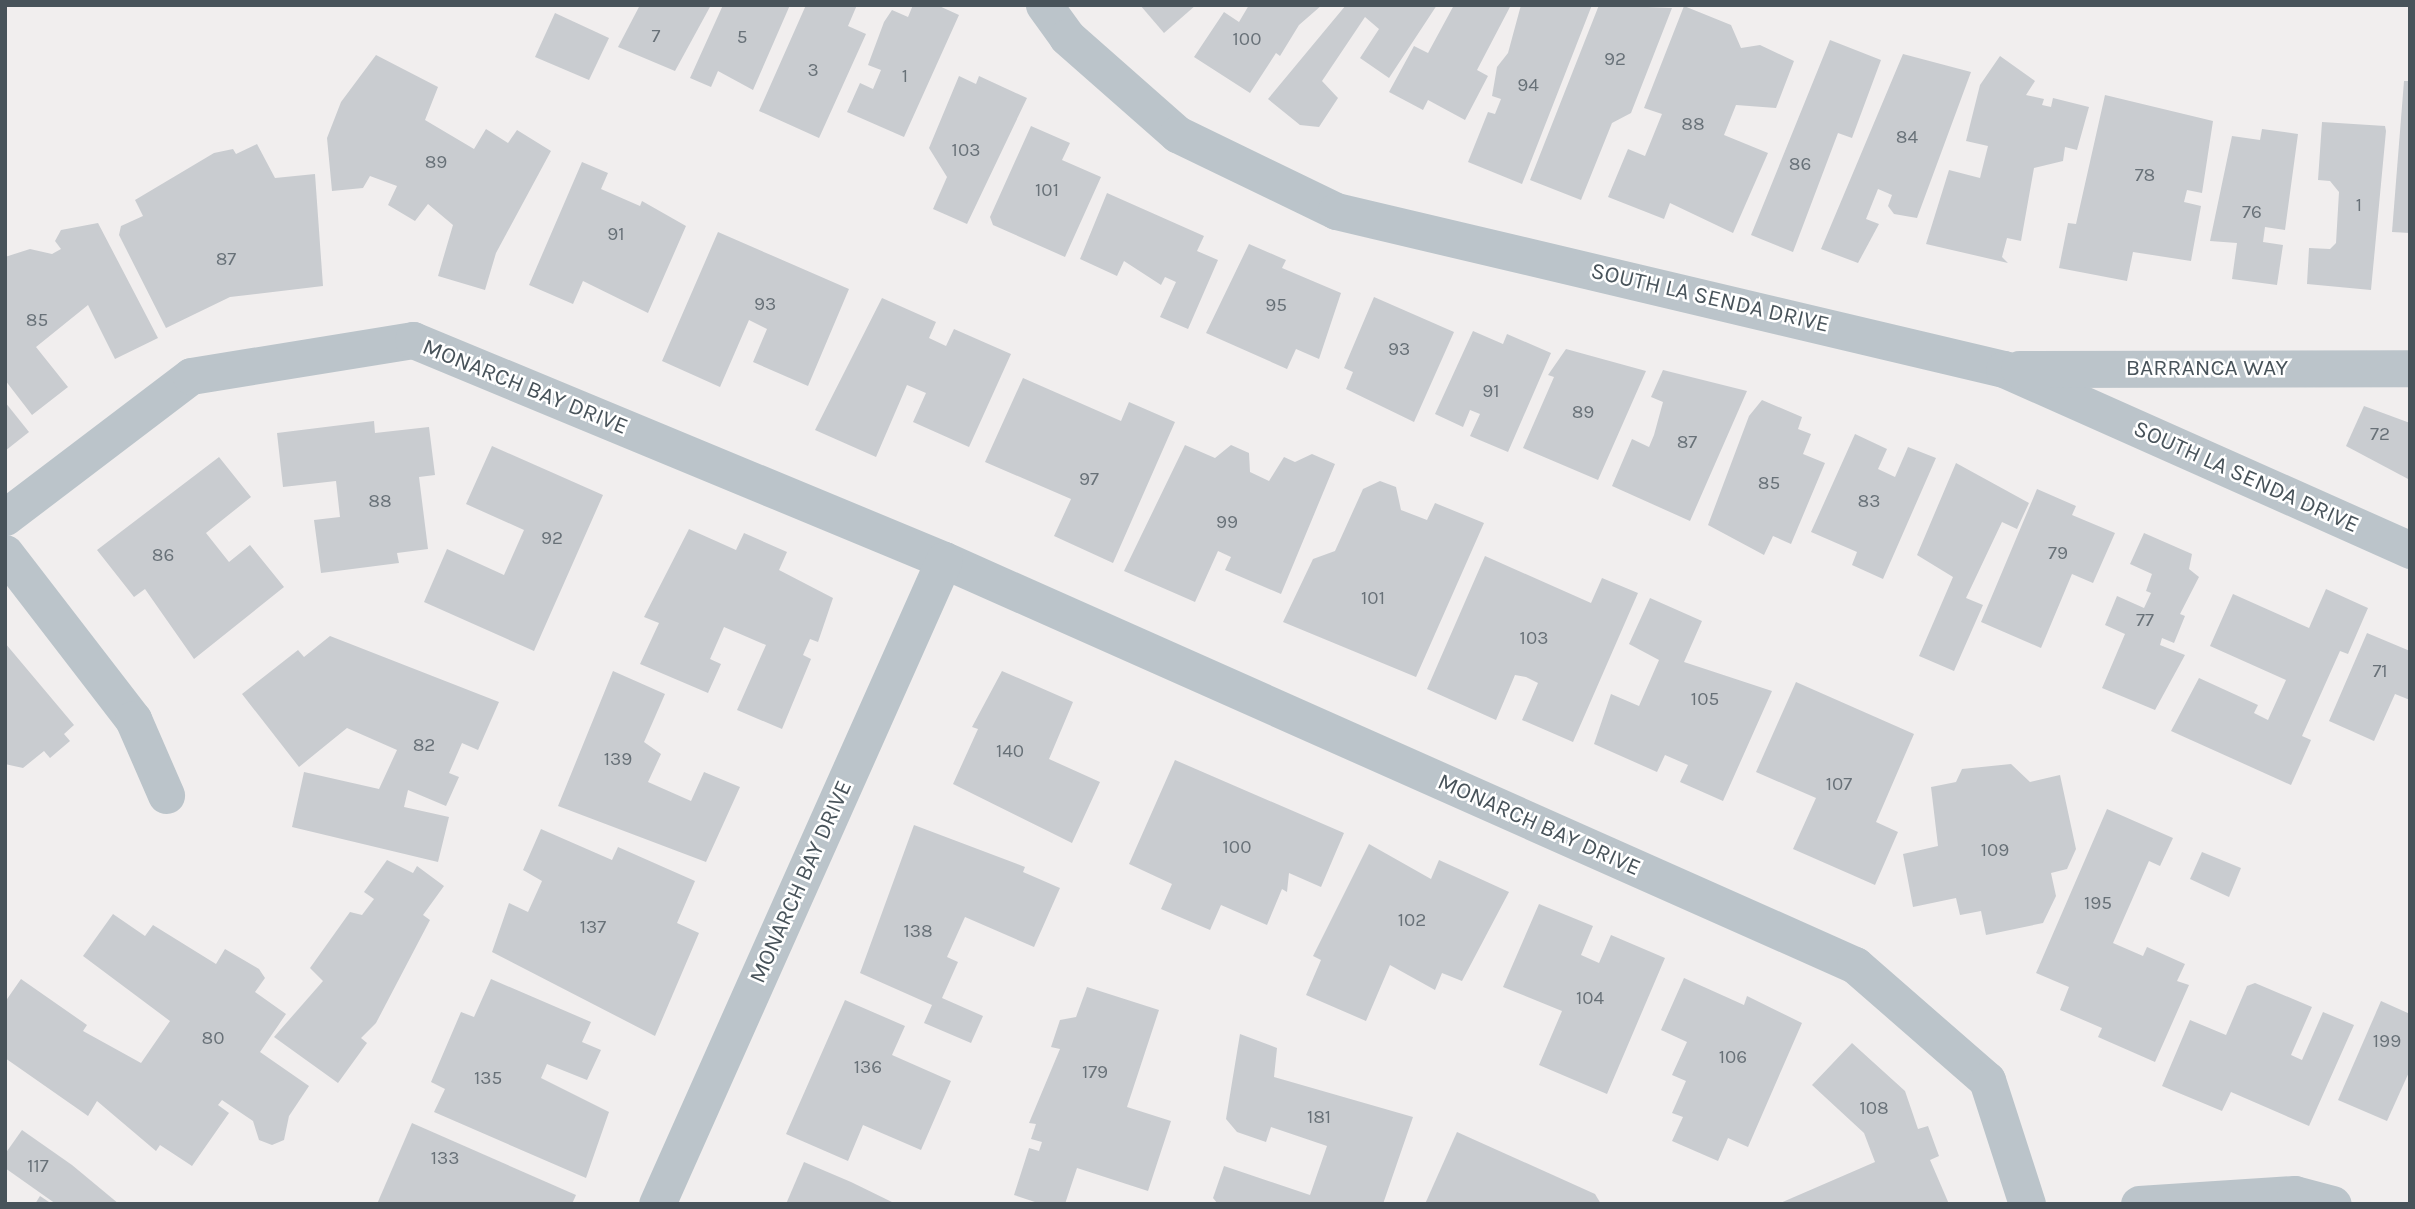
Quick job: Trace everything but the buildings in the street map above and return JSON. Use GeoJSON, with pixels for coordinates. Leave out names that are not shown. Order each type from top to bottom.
{"type":"FeatureCollection","features":[{"type":"Feature","properties":{"kind":"street","name":"SOUTH LA SENDA DRIVE"},"geometry":{"type":"LineString","coordinates":[[1044,5],[1067,37],[1177,134],[1336,211],[2004,369],[2410,550]]}},
{"type":"Feature","properties":{"kind":"street","name":"MONARCH BAY DRIVE"},"geometry":{"type":"LineString","coordinates":[[5,517],[191,376],[413,340],[944,560],[1855,965],[1987,1080],[2027,1204]]}},
{"type":"Feature","properties":{"kind":"street","name":"BARRANCA WAY"},"geometry":{"type":"LineString","coordinates":[[2004,369],[2410,368]]}},
{"type":"Feature","properties":{"kind":"street"},"geometry":{"type":"LineString","coordinates":[[5,553],[133,719],[166,795]]}},
{"type":"Feature","properties":{"kind":"street","name":"MONARCH BAY DRIVE"},"geometry":{"type":"LineString","coordinates":[[657,1204],[944,560]]}},
{"type":"Feature","properties":{"kind":"street"},"geometry":{"type":"LineString","coordinates":[[2139,1204],[2295,1194],[2333,1204]]}}]}
